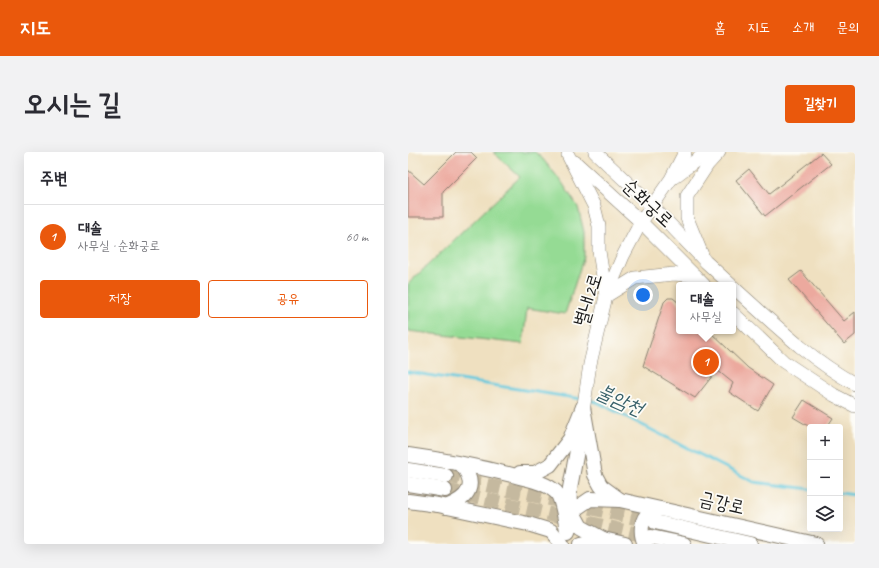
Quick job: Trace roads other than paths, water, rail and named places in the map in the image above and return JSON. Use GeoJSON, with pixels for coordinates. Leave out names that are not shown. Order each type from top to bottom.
{"type":"FeatureCollection","features":[{"type":"Feature","properties":{"kind":"main road"},"geometry":{"type":"LineString","coordinates":[[566,540],[574,442],[584,408]]}},
{"type":"Feature","properties":{"kind":"main road"},"geometry":{"type":"LineString","coordinates":[[584,408],[590,452],[595,475],[601,486],[620,500]]}},
{"type":"Feature","properties":{"kind":"main road"},"geometry":{"type":"LineString","coordinates":[[505,474],[535,473],[550,465],[574,442]]}},
{"type":"Feature","properties":{"kind":"main road"},"geometry":{"type":"LineString","coordinates":[[408,455],[461,464],[544,484],[557,493],[568,510],[582,527],[603,539],[625,544]]}},
{"type":"Feature","properties":{"kind":"main road"},"geometry":{"type":"LineString","coordinates":[[446,507],[463,498],[468,491],[470,483],[468,473],[461,464]]}},
{"type":"Feature","properties":{"kind":"main road"},"geometry":{"type":"LineString","coordinates":[[408,470],[446,476]]}},
{"type":"Feature","properties":{"kind":"main road"},"geometry":{"type":"LineString","coordinates":[[408,484],[445,490]]}},
{"type":"Feature","properties":{"kind":"main road"},"geometry":{"type":"LineString","coordinates":[[566,540],[568,510],[571,500],[570,488]]}},
{"type":"Feature","properties":{"kind":"main road"},"geometry":{"type":"LineString","coordinates":[[528,524],[543,523],[557,518],[568,510],[590,499],[620,500]]}},
{"type":"Feature","properties":{"kind":"main road","name":"금강로"},"geometry":{"type":"LineString","coordinates":[[620,500],[816,544]]}},
{"type":"Feature","properties":{"kind":"main road"},"geometry":{"type":"LineString","coordinates":[[408,501],[446,507],[528,524],[551,531],[566,540]]}},
{"type":"Feature","properties":{"kind":"main road"},"geometry":{"type":"LineString","coordinates":[[659,509],[650,512],[643,522],[642,537],[648,540],[684,544]]}},
{"type":"Feature","properties":{"kind":"main road"},"geometry":{"type":"LineString","coordinates":[[654,522],[750,544]]}},
{"type":"Feature","properties":{"kind":"main road"},"geometry":{"type":"LineString","coordinates":[[581,544],[603,539]]}},
{"type":"Feature","properties":{"kind":"street","name":"순화궁로"},"geometry":{"type":"LineString","coordinates":[[595,152],[652,206],[706,262],[728,282]]}},
{"type":"Feature","properties":{"kind":"street","name":"별내2로"},"geometry":{"type":"LineString","coordinates":[[584,408],[590,364],[606,296],[623,256],[641,222],[671,179],[685,152]]}},
{"type":"Feature","properties":{"kind":"street","name":"별내2로"},"geometry":{"type":"LineString","coordinates":[[671,179],[707,152]]}},
{"type":"Feature","properties":{"kind":"street"},"geometry":{"type":"LineString","coordinates":[[706,262],[687,218],[686,196],[708,164],[719,152]]}},
{"type":"Feature","properties":{"kind":"street","name":"순화궁로"},"geometry":{"type":"LineString","coordinates":[[566,154],[641,222],[701,282]]}},
{"type":"Feature","properties":{"kind":"street"},"geometry":{"type":"LineString","coordinates":[[566,154],[596,212],[599,226],[599,251],[606,296],[635,278],[674,274],[695,276]]}},
{"type":"Feature","properties":{"kind":"street","name":"순화궁로"},"geometry":{"type":"LineString","coordinates":[[736,290],[796,343],[842,377],[855,384]]}},
{"type":"Feature","properties":{"kind":"street"},"geometry":{"type":"LineString","coordinates":[[736,316],[784,362],[834,395],[855,406]]}},
{"type":"Feature","properties":{"kind":"waterway","name":"불암천"},"geometry":{"type":"LineString","coordinates":[[408,372],[582,399]]}},
{"type":"Feature","properties":{"kind":"waterway","name":"불암천"},"geometry":{"type":"LineString","coordinates":[[588,400],[597,402],[754,482],[807,489]]}},
{"type":"Feature","properties":{"kind":"waterway","name":"불암천"},"geometry":{"type":"LineString","coordinates":[[843,493],[855,495]]}},
{"type":"Feature","properties":{"kind":"tunnel"},"geometry":{"type":"LineString","coordinates":[[446,476],[654,522]]}},
{"type":"Feature","properties":{"kind":"tunnel"},"geometry":{"type":"LineString","coordinates":[[445,490],[651,537]]}},
{"type":"Feature","properties":{"kind":"place","name":"대솔"},"geometry":{"type":"Point","coordinates":[706,362]}}]}
